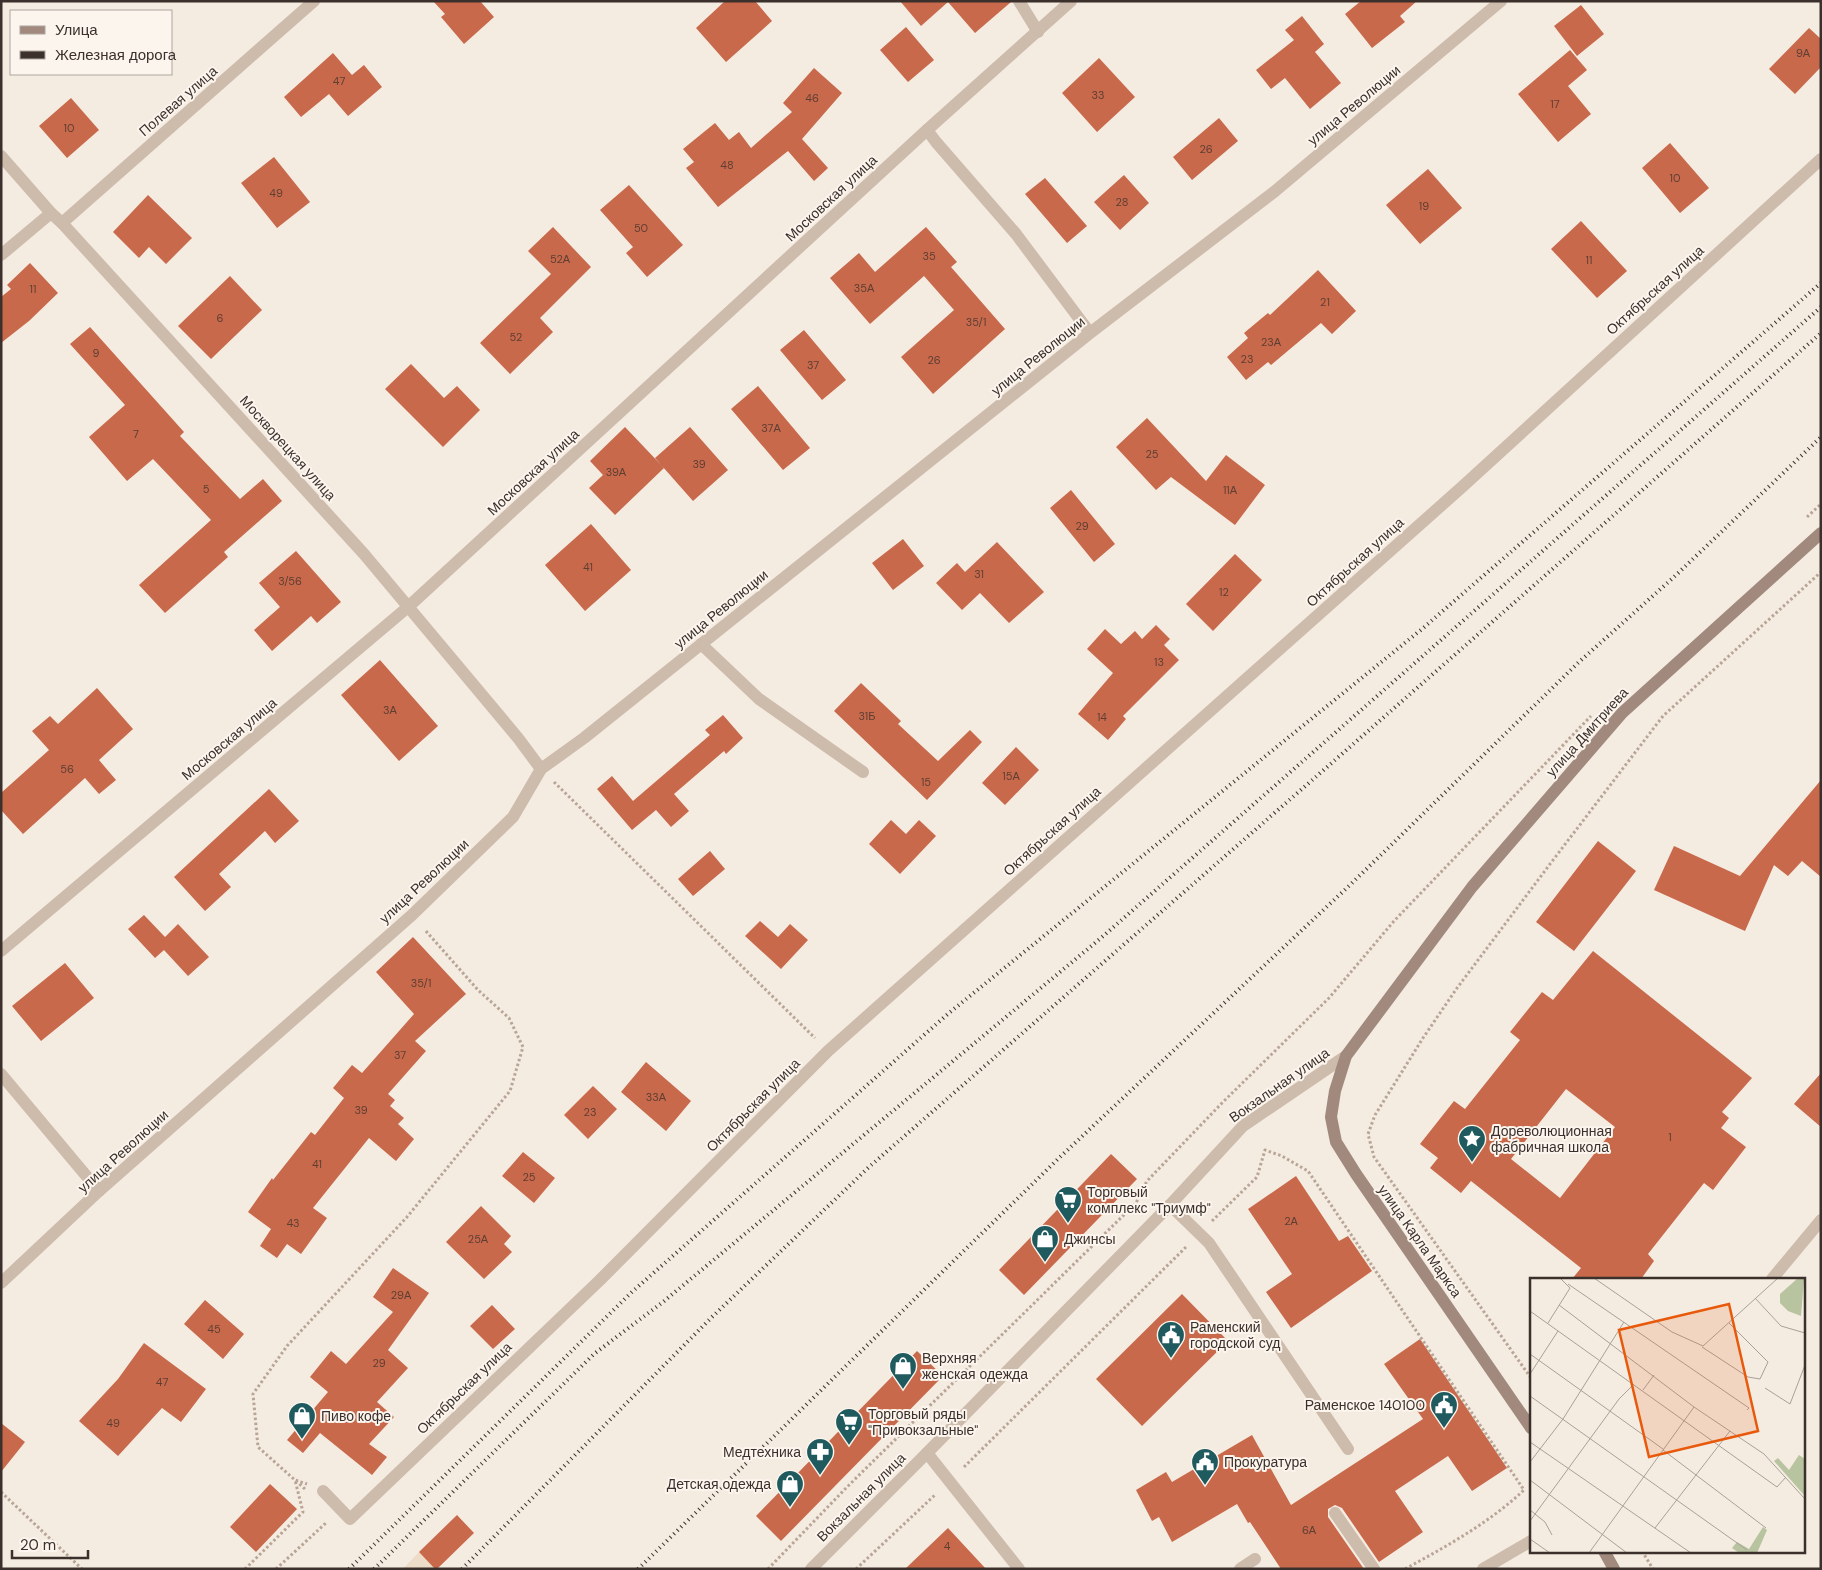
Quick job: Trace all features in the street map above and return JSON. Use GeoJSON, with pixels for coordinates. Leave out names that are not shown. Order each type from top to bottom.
{"type":"FeatureCollection","features":[{"type":"Feature","properties":{"kind":"main road","name":"улица Дмитриева"},"geometry":{"type":"LineString","coordinates":[[1346,1056],[1472,886],[1622,713],[1821,533]]}},
{"type":"Feature","properties":{"kind":"main road","name":"улица Карла Маркса"},"geometry":{"type":"LineString","coordinates":[[1346,1056],[1334,1091],[1331,1117],[1336,1142],[1356,1174],[1530,1427]]}},
{"type":"Feature","properties":{"kind":"main road"},"geometry":{"type":"LineString","coordinates":[[1605,1552],[1614,1569]]}},
{"type":"Feature","properties":{"kind":"street","name":"Полевая улица"},"geometry":{"type":"LineString","coordinates":[[62,223],[314,1]]}},
{"type":"Feature","properties":{"kind":"street"},"geometry":{"type":"LineString","coordinates":[[1019,1],[1038,32]]}},
{"type":"Feature","properties":{"kind":"street","name":"Московская улица"},"geometry":{"type":"LineString","coordinates":[[1,951],[408,607],[1071,1]]}},
{"type":"Feature","properties":{"kind":"street","name":"улица Революции"},"geometry":{"type":"LineString","coordinates":[[1,1283],[99,1191],[412,915],[513,817],[541,769],[584,738],[1090,333],[1274,192],[1501,1]]}},
{"type":"Feature","properties":{"kind":"street"},"geometry":{"type":"LineString","coordinates":[[928,130],[936,142],[1016,234],[1090,333]]}},
{"type":"Feature","properties":{"kind":"street","name":"Москворецкая улица"},"geometry":{"type":"LineString","coordinates":[[1,156],[51,213],[358,546],[518,738],[541,769]]}},
{"type":"Feature","properties":{"kind":"street","name":"Октябрьская улица"},"geometry":{"type":"LineString","coordinates":[[323,1491],[350,1519],[600,1280],[828,1051],[1462,487],[1821,160]]}},
{"type":"Feature","properties":{"kind":"street"},"geometry":{"type":"LineString","coordinates":[[1,255],[51,213]]}},
{"type":"Feature","properties":{"kind":"street"},"geometry":{"type":"LineString","coordinates":[[701,644],[759,699],[863,772]]}},
{"type":"Feature","properties":{"kind":"street","name":"Вокзальная улица"},"geometry":{"type":"LineString","coordinates":[[810,1569],[927,1453],[1170,1205],[1243,1126],[1346,1056]]}},
{"type":"Feature","properties":{"kind":"street"},"geometry":{"type":"LineString","coordinates":[[1,1074],[99,1191]]}},
{"type":"Feature","properties":{"kind":"street"},"geometry":{"type":"LineString","coordinates":[[1170,1205],[1210,1243],[1348,1449]]}},
{"type":"Feature","properties":{"kind":"street"},"geometry":{"type":"LineString","coordinates":[[1773,1278],[1821,1220]]}},
{"type":"Feature","properties":{"kind":"street"},"geometry":{"type":"LineString","coordinates":[[927,1453],[1019,1569]]}},
{"type":"Feature","properties":{"kind":"street"},"geometry":{"type":"LineString","coordinates":[[1336,1513],[1374,1569]]}},
{"type":"Feature","properties":{"kind":"street"},"geometry":{"type":"LineString","coordinates":[[1483,1569],[1530,1542]]}},
{"type":"Feature","properties":{"kind":"street"},"geometry":{"type":"LineString","coordinates":[[1240,1569],[1256,1559]]}},
{"type":"Feature","properties":{"kind":"path"},"geometry":{"type":"LineString","coordinates":[[1802,522],[1821,504]]}},
{"type":"Feature","properties":{"kind":"path"},"geometry":{"type":"LineString","coordinates":[[1530,1377],[1374,1157],[1368,1134],[1375,1115],[1457,988],[1663,716],[1821,572]]}},
{"type":"Feature","properties":{"kind":"path"},"geometry":{"type":"LineString","coordinates":[[768,1569],[847,1487],[1136,1203],[1147,1181],[1222,1103],[1329,998],[1394,921],[1597,710]]}},
{"type":"Feature","properties":{"kind":"path"},"geometry":{"type":"LineString","coordinates":[[541,769],[828,1051]]}},
{"type":"Feature","properties":{"kind":"path"},"geometry":{"type":"LineString","coordinates":[[308,1492],[258,1448],[253,1394],[287,1346],[406,1217],[510,1092],[522,1047],[509,1018],[478,990],[412,915]]}},
{"type":"Feature","properties":{"kind":"path"},"geometry":{"type":"LineString","coordinates":[[856,1569],[950,1481],[1257,1177],[1265,1150],[1282,1156],[1308,1170],[1524,1490],[1508,1505],[1460,1538],[1405,1569]]}},
{"type":"Feature","properties":{"kind":"path"},"geometry":{"type":"LineString","coordinates":[[295,1480],[323,1491]]}},
{"type":"Feature","properties":{"kind":"path"},"geometry":{"type":"LineString","coordinates":[[245,1569],[303,1512],[295,1480]]}},
{"type":"Feature","properties":{"kind":"path"},"geometry":{"type":"LineString","coordinates":[[1,1492],[82,1569]]}},
{"type":"Feature","properties":{"kind":"path"},"geometry":{"type":"LineString","coordinates":[[276,1569],[327,1522]]}},
{"type":"Feature","properties":{"kind":"path"},"geometry":{"type":"LineString","coordinates":[[1643,1552],[1653,1569]]}},
{"type":"Feature","properties":{"kind":"shaded area"},"geometry":{"type":"Polygon","coordinates":[[[419,1552],[435,1569],[403,1569],[419,1552]]]}},
{"type":"Feature","properties":{"kind":"building"},"geometry":{"type":"Polygon","coordinates":[[[433,1],[480,1],[494,17],[464,44],[441,17],[445,14],[433,1]]]}},
{"type":"Feature","properties":{"kind":"building"},"geometry":{"type":"Polygon","coordinates":[[[725,1],[755,1],[772,21],[726,62],[696,28],[725,1]]]}},
{"type":"Feature","properties":{"kind":"building"},"geometry":{"type":"Polygon","coordinates":[[[900,1],[1011,2],[975,33],[948,2],[921,26],[900,1]]]}},
{"type":"Feature","properties":{"kind":"building"},"geometry":{"type":"Polygon","coordinates":[[[1361,1],[1417,1],[1400,16],[1405,22],[1372,48],[1345,14],[1361,1]]]}},
{"type":"Feature","properties":{"kind":"building"},"geometry":{"type":"Polygon","coordinates":[[[1581,5],[1604,34],[1577,56],[1554,26],[1581,5]]]}},
{"type":"Feature","properties":{"kind":"building"},"geometry":{"type":"Polygon","coordinates":[[[1302,16],[1324,44],[1315,52],[1341,83],[1310,109],[1285,78],[1271,89],[1256,70],[1294,40],[1285,30],[1302,16]]]}},
{"type":"Feature","properties":{"kind":"building"},"geometry":{"type":"Polygon","coordinates":[[[906,27],[934,60],[908,82],[880,50],[906,27]]]}},
{"type":"Feature","properties":{"kind":"building"},"geometry":{"type":"Polygon","coordinates":[[[1809,28],[1821,39],[1821,67],[1795,94],[1769,69],[1809,28]]]}},
{"type":"Feature","properties":{"kind":"building"},"geometry":{"type":"Polygon","coordinates":[[[1570,50],[1587,70],[1568,86],[1591,114],[1558,142],[1518,94],[1570,50]]]}},
{"type":"Feature","properties":{"kind":"building"},"geometry":{"type":"Polygon","coordinates":[[[333,53],[352,75],[364,65],[382,87],[348,116],[329,94],[301,117],[284,97],[333,53]]]}},
{"type":"Feature","properties":{"kind":"building"},"geometry":{"type":"Polygon","coordinates":[[[1099,58],[1135,97],[1097,132],[1062,93],[1099,58]]]}},
{"type":"Feature","properties":{"kind":"building"},"geometry":{"type":"Polygon","coordinates":[[[814,68],[842,93],[802,139],[828,168],[814,181],[788,151],[718,207],[686,168],[694,162],[683,149],[715,123],[729,140],[739,132],[751,148],[792,112],[783,103],[814,68]]]}},
{"type":"Feature","properties":{"kind":"building"},"geometry":{"type":"Polygon","coordinates":[[[71,98],[99,130],[67,158],[39,126],[71,98]]]}},
{"type":"Feature","properties":{"kind":"building"},"geometry":{"type":"Polygon","coordinates":[[[1219,118],[1238,141],[1192,180],[1173,157],[1219,118]]]}},
{"type":"Feature","properties":{"kind":"building"},"geometry":{"type":"Polygon","coordinates":[[[1670,143],[1709,188],[1680,213],[1642,168],[1670,143]]]}},
{"type":"Feature","properties":{"kind":"building"},"geometry":{"type":"Polygon","coordinates":[[[274,157],[310,202],[277,228],[241,183],[274,157]]]}},
{"type":"Feature","properties":{"kind":"building"},"geometry":{"type":"Polygon","coordinates":[[[1428,169],[1462,208],[1420,244],[1386,205],[1428,169]]]}},
{"type":"Feature","properties":{"kind":"building"},"geometry":{"type":"Polygon","coordinates":[[[1124,175],[1149,203],[1120,230],[1094,202],[1124,175]]]}},
{"type":"Feature","properties":{"kind":"building"},"geometry":{"type":"Polygon","coordinates":[[[1045,178],[1087,226],[1067,243],[1025,194],[1045,178]]]}},
{"type":"Feature","properties":{"kind":"building"},"geometry":{"type":"Polygon","coordinates":[[[629,185],[683,245],[647,277],[626,253],[633,247],[600,210],[629,185]]]}},
{"type":"Feature","properties":{"kind":"building"},"geometry":{"type":"Polygon","coordinates":[[[148,195],[192,238],[166,264],[149,247],[139,258],[113,232],[148,195]]]}},
{"type":"Feature","properties":{"kind":"building"},"geometry":{"type":"Polygon","coordinates":[[[1581,221],[1627,271],[1597,298],[1551,249],[1581,221]]]}},
{"type":"Feature","properties":{"kind":"building"},"geometry":{"type":"Polygon","coordinates":[[[553,227],[591,267],[540,318],[553,332],[510,374],[480,343],[551,274],[528,251],[553,227]]]}},
{"type":"Feature","properties":{"kind":"building"},"geometry":{"type":"Polygon","coordinates":[[[926,227],[957,262],[951,267],[1005,329],[933,394],[901,357],[954,310],[924,276],[870,324],[830,278],[859,253],[875,272],[926,227]]]}},
{"type":"Feature","properties":{"kind":"building"},"geometry":{"type":"Polygon","coordinates":[[[30,263],[58,293],[29,321],[1,343],[1,297],[11,289],[7,285],[30,263]]]}},
{"type":"Feature","properties":{"kind":"building"},"geometry":{"type":"Polygon","coordinates":[[[1318,270],[1356,311],[1332,334],[1321,323],[1271,365],[1268,362],[1246,380],[1227,357],[1248,338],[1244,333],[1268,313],[1270,315],[1318,270]]]}},
{"type":"Feature","properties":{"kind":"building"},"geometry":{"type":"Polygon","coordinates":[[[230,276],[262,310],[211,359],[178,326],[230,276]]]}},
{"type":"Feature","properties":{"kind":"building"},"geometry":{"type":"Polygon","coordinates":[[[90,327],[184,432],[180,436],[240,499],[263,479],[282,501],[224,552],[228,557],[165,613],[139,585],[211,520],[153,459],[127,481],[89,437],[125,405],[70,344],[90,327]]]}},
{"type":"Feature","properties":{"kind":"building"},"geometry":{"type":"Polygon","coordinates":[[[804,330],[846,380],[822,400],[780,350],[804,330]]]}},
{"type":"Feature","properties":{"kind":"building"},"geometry":{"type":"Polygon","coordinates":[[[411,364],[444,398],[457,386],[480,410],[443,447],[385,389],[411,364]]]}},
{"type":"Feature","properties":{"kind":"building"},"geometry":{"type":"Polygon","coordinates":[[[758,386],[810,448],[783,470],[731,409],[758,386]]]}},
{"type":"Feature","properties":{"kind":"building"},"geometry":{"type":"Polygon","coordinates":[[[1147,418],[1206,481],[1226,455],[1265,485],[1235,525],[1171,477],[1156,490],[1116,447],[1147,418]]]}},
{"type":"Feature","properties":{"kind":"building"},"geometry":{"type":"Polygon","coordinates":[[[625,427],[664,468],[615,515],[589,488],[603,475],[590,461],[625,427]]]}},
{"type":"Feature","properties":{"kind":"building"},"geometry":{"type":"Polygon","coordinates":[[[690,427],[728,470],[693,501],[655,458],[690,427]]]}},
{"type":"Feature","properties":{"kind":"building"},"geometry":{"type":"Polygon","coordinates":[[[1071,490],[1115,544],[1094,562],[1050,508],[1071,490]]]}},
{"type":"Feature","properties":{"kind":"building"},"geometry":{"type":"Polygon","coordinates":[[[591,524],[631,570],[585,611],[545,565],[591,524]]]}},
{"type":"Feature","properties":{"kind":"building"},"geometry":{"type":"Polygon","coordinates":[[[903,539],[924,566],[893,590],[872,563],[903,539]]]}},
{"type":"Feature","properties":{"kind":"building"},"geometry":{"type":"Polygon","coordinates":[[[997,542],[1044,592],[1009,623],[980,593],[962,610],[936,583],[957,563],[965,572],[997,542]]]}},
{"type":"Feature","properties":{"kind":"building"},"geometry":{"type":"Polygon","coordinates":[[[296,551],[341,602],[317,623],[311,616],[272,651],[254,630],[280,607],[259,583],[296,551]]]}},
{"type":"Feature","properties":{"kind":"building"},"geometry":{"type":"Polygon","coordinates":[[[1235,554],[1262,580],[1213,631],[1186,604],[1235,554]]]}},
{"type":"Feature","properties":{"kind":"building"},"geometry":{"type":"Polygon","coordinates":[[[1156,625],[1170,639],[1164,645],[1179,660],[1123,716],[1126,719],[1108,740],[1078,714],[1113,673],[1087,649],[1105,629],[1121,644],[1135,631],[1142,639],[1156,625]]]}},
{"type":"Feature","properties":{"kind":"building"},"geometry":{"type":"Polygon","coordinates":[[[380,660],[438,726],[399,761],[341,695],[380,660]]]}},
{"type":"Feature","properties":{"kind":"building"},"geometry":{"type":"Polygon","coordinates":[[[861,683],[901,721],[898,724],[938,761],[970,730],[982,742],[927,800],[834,711],[861,683]]]}},
{"type":"Feature","properties":{"kind":"building"},"geometry":{"type":"Polygon","coordinates":[[[97,688],[133,729],[99,760],[116,780],[99,794],[85,778],[23,834],[1,810],[1,793],[49,750],[32,731],[50,716],[58,724],[97,688]]]}},
{"type":"Feature","properties":{"kind":"building"},"geometry":{"type":"Polygon","coordinates":[[[723,715],[743,738],[726,754],[724,751],[674,794],[689,811],[671,827],[656,810],[632,830],[597,789],[612,776],[633,801],[710,735],[705,730],[723,715]]]}},
{"type":"Feature","properties":{"kind":"building"},"geometry":{"type":"Polygon","coordinates":[[[1016,747],[1039,770],[1005,805],[982,783],[1016,747]]]}},
{"type":"Feature","properties":{"kind":"building"},"geometry":{"type":"Polygon","coordinates":[[[1821,780],[1821,877],[1802,861],[1788,876],[1774,865],[1745,931],[1654,890],[1674,846],[1740,876],[1821,780]]]}},
{"type":"Feature","properties":{"kind":"building"},"geometry":{"type":"Polygon","coordinates":[[[269,789],[299,821],[275,843],[265,831],[219,874],[231,887],[205,911],[174,877],[269,789]]]}},
{"type":"Feature","properties":{"kind":"building"},"geometry":{"type":"Polygon","coordinates":[[[891,820],[906,834],[919,820],[936,836],[900,874],[869,844],[891,820]]]}},
{"type":"Feature","properties":{"kind":"building"},"geometry":{"type":"Polygon","coordinates":[[[1598,841],[1636,871],[1574,951],[1536,922],[1598,841]]]}},
{"type":"Feature","properties":{"kind":"building"},"geometry":{"type":"Polygon","coordinates":[[[710,851],[725,869],[693,896],[678,879],[710,851]]]}},
{"type":"Feature","properties":{"kind":"building"},"geometry":{"type":"Polygon","coordinates":[[[144,915],[165,937],[178,924],[209,957],[188,976],[164,950],[155,958],[128,929],[144,915]]]}},
{"type":"Feature","properties":{"kind":"building"},"geometry":{"type":"Polygon","coordinates":[[[760,921],[778,937],[790,924],[808,940],[781,969],[745,936],[760,921]]]}},
{"type":"Feature","properties":{"kind":"building"},"geometry":{"type":"Polygon","coordinates":[[[413,937],[466,994],[415,1041],[426,1051],[388,1094],[395,1100],[390,1106],[404,1118],[398,1124],[414,1139],[396,1161],[369,1138],[313,1208],[327,1218],[301,1254],[287,1244],[277,1258],[260,1246],[271,1229],[248,1212],[272,1178],[273,1180],[311,1132],[315,1135],[344,1098],[333,1088],[352,1065],[362,1073],[414,1014],[376,972],[413,937]]]}},
{"type":"Feature","properties":{"kind":"building"},"geometry":{"type":"Polygon","coordinates":[[[1593,951],[1752,1078],[1722,1112],[1729,1118],[1721,1128],[1746,1147],[1713,1190],[1704,1183],[1648,1254],[1654,1261],[1642,1278],[1573,1278],[1581,1268],[1471,1181],[1461,1193],[1430,1168],[1438,1158],[1420,1144],[1454,1101],[1465,1109],[1520,1040],[1510,1032],[1542,992],[1553,1000],[1593,951]],[[1566,1089],[1511,1159],[1560,1198],[1615,1127],[1566,1089]]]}},
{"type":"Feature","properties":{"kind":"building"},"geometry":{"type":"Polygon","coordinates":[[[65,963],[94,998],[41,1041],[12,1006],[65,963]]]}},
{"type":"Feature","properties":{"kind":"building"},"geometry":{"type":"Polygon","coordinates":[[[646,1062],[691,1101],[666,1131],[621,1092],[646,1062]]]}},
{"type":"Feature","properties":{"kind":"building"},"geometry":{"type":"Polygon","coordinates":[[[1821,1073],[1821,1127],[1794,1104],[1821,1073]]]}},
{"type":"Feature","properties":{"kind":"building"},"geometry":{"type":"Polygon","coordinates":[[[593,1086],[617,1109],[588,1139],[564,1115],[593,1086]]]}},
{"type":"Feature","properties":{"kind":"building"},"geometry":{"type":"Polygon","coordinates":[[[523,1152],[555,1178],[534,1203],[502,1176],[523,1152]]]}},
{"type":"Feature","properties":{"kind":"building","name":"Торговый комплекс \"Триумф\""},"geometry":{"type":"Polygon","coordinates":[[[1111,1154],[1137,1179],[1024,1295],[999,1270],[1111,1154]]]}},
{"type":"Feature","properties":{"kind":"building"},"geometry":{"type":"Polygon","coordinates":[[[1296,1176],[1339,1241],[1348,1236],[1372,1271],[1291,1328],[1266,1292],[1292,1274],[1248,1209],[1296,1176]]]}},
{"type":"Feature","properties":{"kind":"building"},"geometry":{"type":"Polygon","coordinates":[[[481,1206],[511,1236],[504,1244],[512,1252],[484,1279],[446,1242],[481,1206]]]}},
{"type":"Feature","properties":{"kind":"building"},"geometry":{"type":"Polygon","coordinates":[[[393,1268],[429,1293],[388,1350],[408,1368],[377,1402],[394,1417],[369,1444],[387,1457],[372,1475],[320,1433],[303,1453],[287,1440],[328,1392],[310,1377],[331,1351],[346,1364],[393,1312],[373,1297],[393,1268]]]}},
{"type":"Feature","properties":{"kind":"building"},"geometry":{"type":"Polygon","coordinates":[[[1182,1294],[1228,1341],[1142,1426],[1096,1379],[1182,1294]]]}},
{"type":"Feature","properties":{"kind":"building"},"geometry":{"type":"Polygon","coordinates":[[[205,1300],[244,1334],[223,1359],[184,1324],[205,1300]]]}},
{"type":"Feature","properties":{"kind":"building"},"geometry":{"type":"Polygon","coordinates":[[[492,1305],[515,1329],[493,1349],[470,1326],[492,1305]]]}},
{"type":"Feature","properties":{"kind":"building"},"geometry":{"type":"Polygon","coordinates":[[[1420,1339],[1507,1468],[1472,1491],[1448,1456],[1395,1491],[1423,1532],[1379,1562],[1342,1508],[1335,1505],[1328,1509],[1328,1517],[1364,1569],[1281,1569],[1250,1522],[1248,1523],[1237,1504],[1172,1542],[1159,1517],[1152,1521],[1136,1490],[1166,1472],[1172,1482],[1252,1435],[1291,1505],[1423,1419],[1384,1364],[1420,1339]]]}},
{"type":"Feature","properties":{"kind":"building"},"geometry":{"type":"Polygon","coordinates":[[[144,1343],[206,1389],[181,1422],[162,1408],[118,1456],[79,1421],[118,1379],[144,1343]]]}},
{"type":"Feature","properties":{"kind":"building","name":"Торговый ряды \"Привокзальные\""},"geometry":{"type":"Polygon","coordinates":[[[917,1351],[943,1376],[781,1541],[756,1516],[917,1351]]]}},
{"type":"Feature","properties":{"kind":"building"},"geometry":{"type":"Polygon","coordinates":[[[1,1423],[25,1442],[1,1472],[1,1423]]]}},
{"type":"Feature","properties":{"kind":"building"},"geometry":{"type":"Polygon","coordinates":[[[270,1484],[297,1509],[256,1552],[230,1527],[270,1484]]]}},
{"type":"Feature","properties":{"kind":"building"},"geometry":{"type":"Polygon","coordinates":[[[457,1515],[474,1533],[435,1569],[419,1552],[457,1515]]]}},
{"type":"Feature","properties":{"kind":"building"},"geometry":{"type":"Polygon","coordinates":[[[948,1528],[986,1569],[905,1569],[948,1528]]]}},
{"type":"Feature","properties":{"kind":"railway"},"geometry":{"type":"LineString","coordinates":[[349,1569],[633,1291],[949,1013],[1422,629],[1821,283]]}},
{"type":"Feature","properties":{"kind":"railway"},"geometry":{"type":"LineString","coordinates":[[374,1569],[594,1354],[663,1302],[1101,938],[1821,307]]}},
{"type":"Feature","properties":{"kind":"railway"},"geometry":{"type":"LineString","coordinates":[[462,1569],[711,1318],[869,1167],[1821,333]]}},
{"type":"Feature","properties":{"kind":"railway"},"geometry":{"type":"LineString","coordinates":[[638,1569],[1059,1158],[1350,885],[1579,662],[1674,577],[1821,437]]}},
{"type":"Feature","properties":{"kind":"place","name":"Дореволюционная фабричная школа"},"geometry":{"type":"Point","coordinates":[1472,1163]}},
{"type":"Feature","properties":{"kind":"place","name":"Торговый комплекс \"Триумф\""},"geometry":{"type":"Point","coordinates":[1068,1224]}},
{"type":"Feature","properties":{"kind":"place","name":"Джинсы"},"geometry":{"type":"Point","coordinates":[1045,1263]}},
{"type":"Feature","properties":{"kind":"place","name":"Раменский городской суд"},"geometry":{"type":"Point","coordinates":[1171,1359]}},
{"type":"Feature","properties":{"kind":"place","name":"Верхняя женская одежда"},"geometry":{"type":"Point","coordinates":[903,1390]}},
{"type":"Feature","properties":{"kind":"place","name":"Раменское 140100"},"geometry":{"type":"Point","coordinates":[1444,1429]}},
{"type":"Feature","properties":{"kind":"place","name":"Пиво кофе"},"geometry":{"type":"Point","coordinates":[302,1440]}},
{"type":"Feature","properties":{"kind":"place","name":"Торговый ряды \"Привокзальные\""},"geometry":{"type":"Point","coordinates":[849,1446]}},
{"type":"Feature","properties":{"kind":"place","name":"Медтехника"},"geometry":{"type":"Point","coordinates":[820,1476]}},
{"type":"Feature","properties":{"kind":"place","name":"Прокуратура"},"geometry":{"type":"Point","coordinates":[1205,1486]}},
{"type":"Feature","properties":{"kind":"place","name":"Детская одежда"},"geometry":{"type":"Point","coordinates":[790,1508]}}]}
